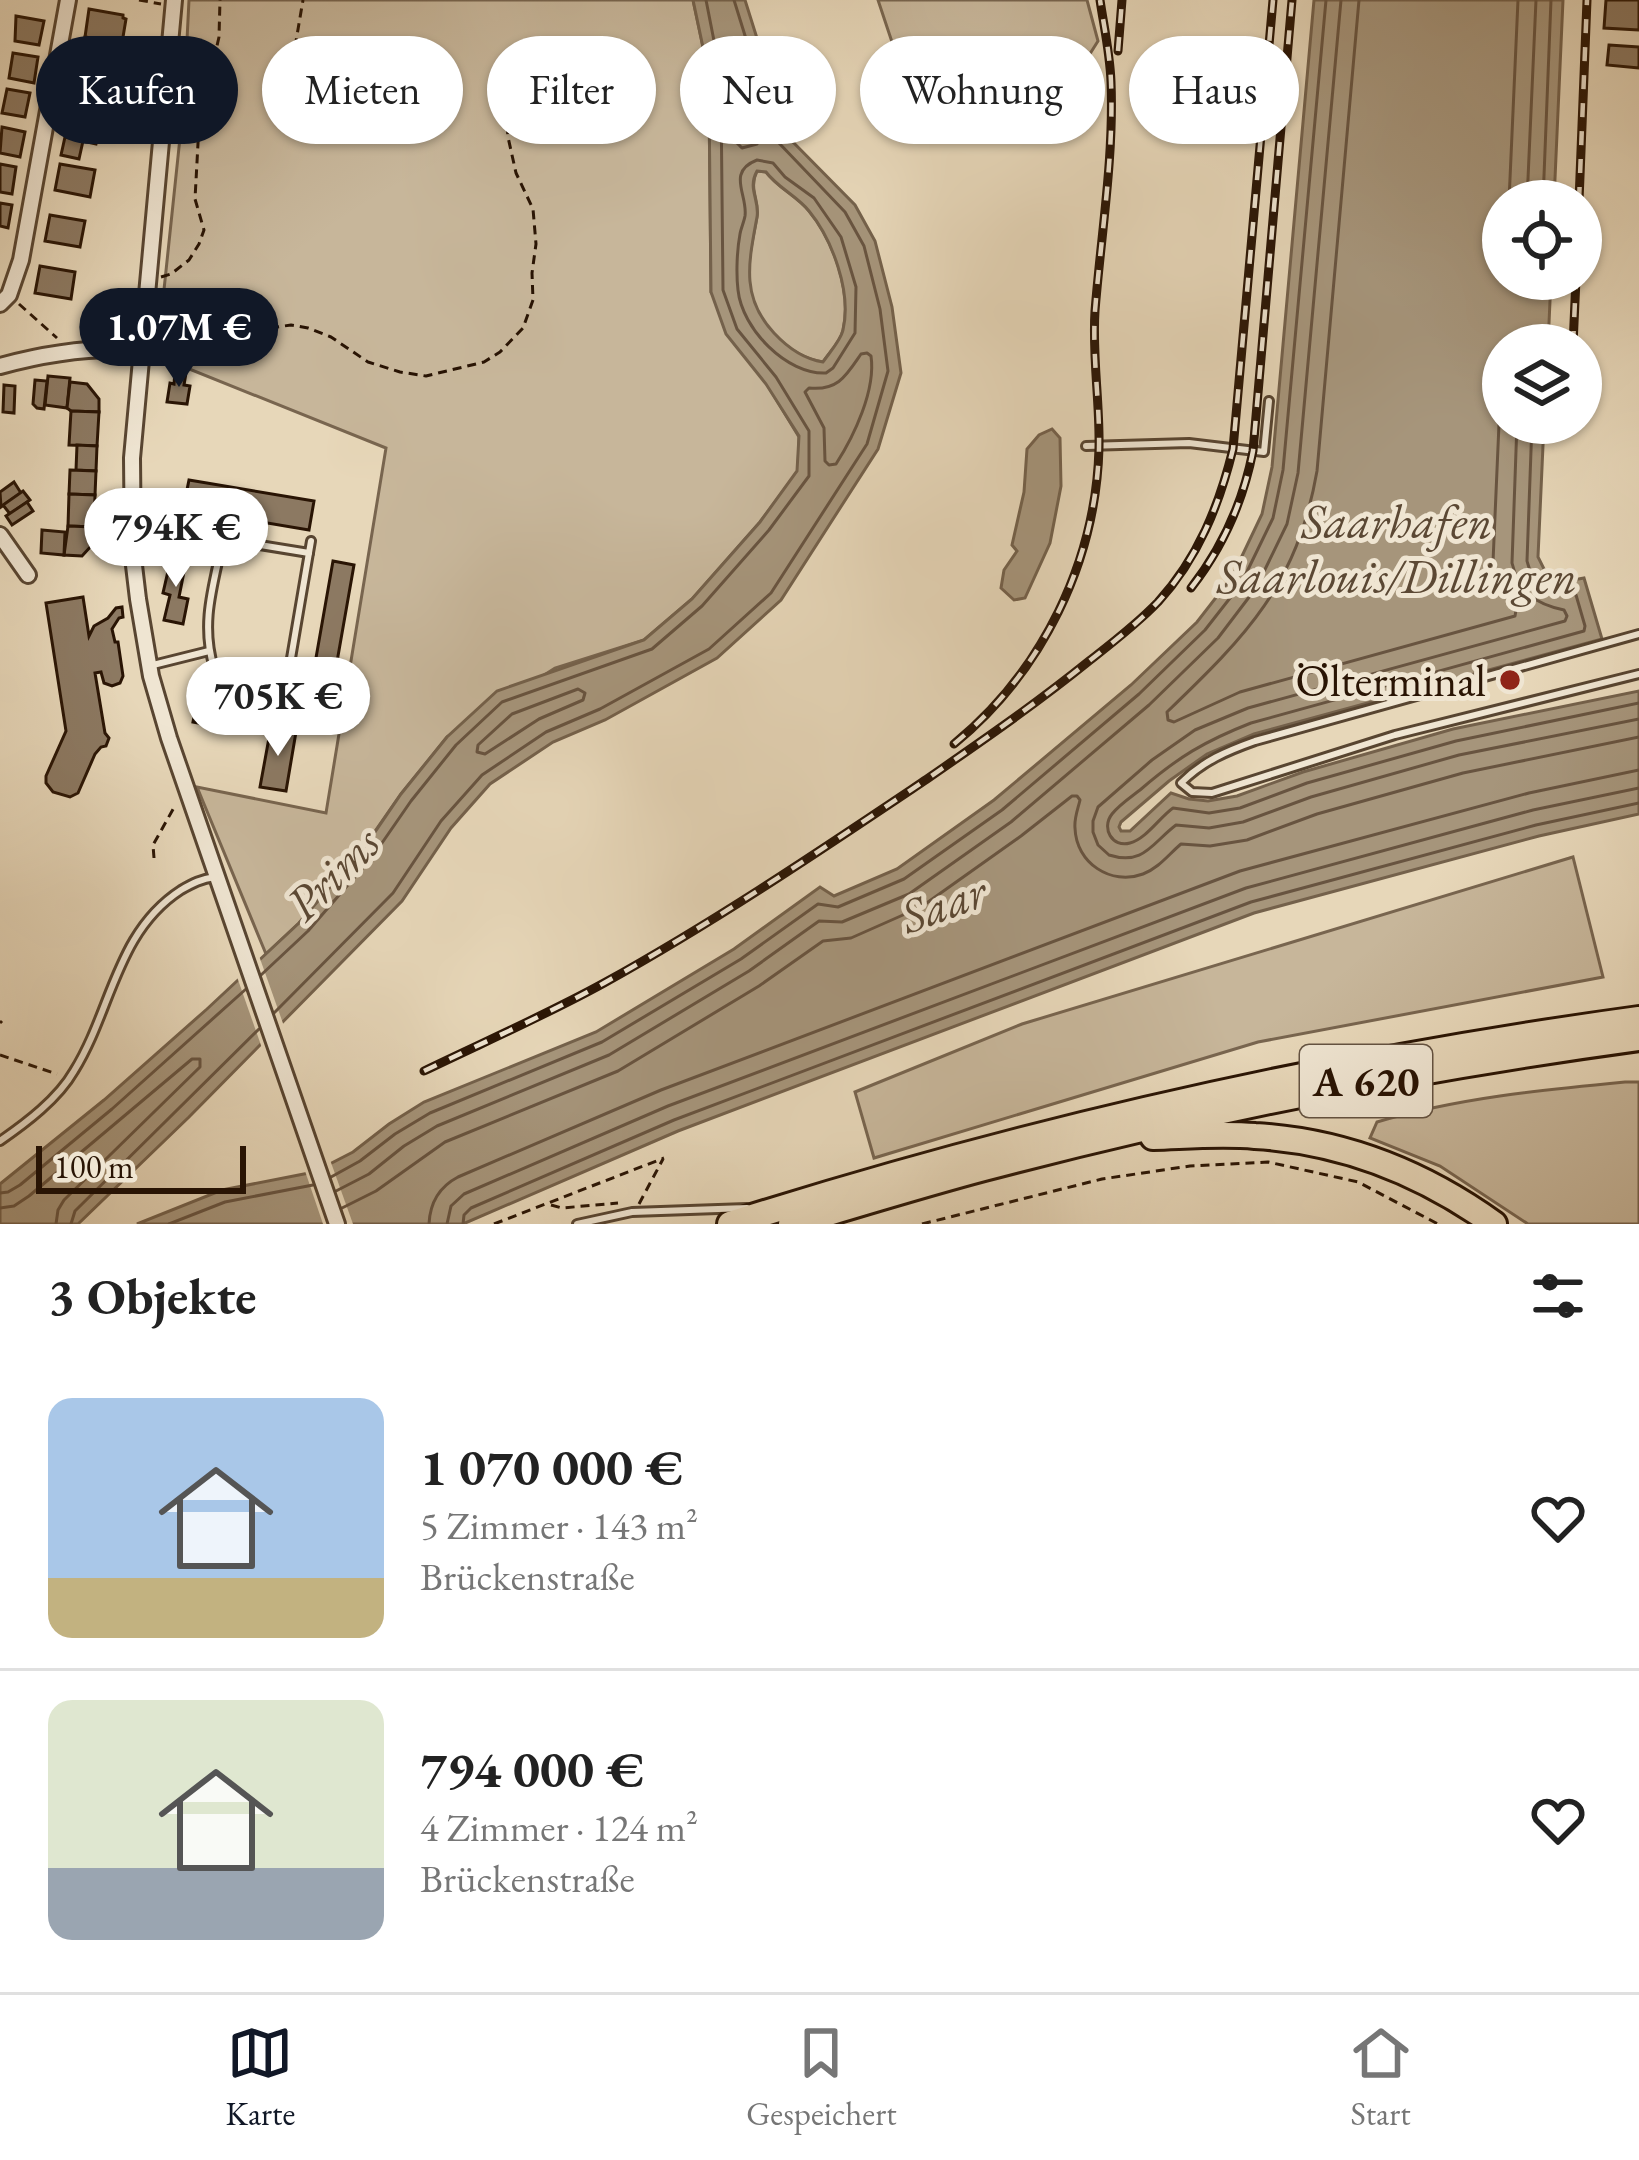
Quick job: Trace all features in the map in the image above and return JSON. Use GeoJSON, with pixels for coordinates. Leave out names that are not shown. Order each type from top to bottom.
{"type":"FeatureCollection","features":[{"type":"Feature","properties":{"kind":"highway"},"geometry":{"type":"LineString","coordinates":[[789,1215],[984,1149],[1199,1097],[1514,1036],[1639,1019]]}},
{"type":"Feature","properties":{"kind":"highway","name":"A 620"},"geometry":{"type":"LineString","coordinates":[[1096,1139],[1360,1082],[1639,1038]]}},
{"type":"Feature","properties":{"kind":"highway"},"geometry":{"type":"LineString","coordinates":[[730,1224],[789,1215],[1096,1139],[1220,1134],[1327,1146],[1376,1160],[1462,1201],[1494,1224]]}},
{"type":"Feature","properties":{"kind":"street"},"geometry":{"type":"LineString","coordinates":[[4,299],[21,260],[68,0]]}},
{"type":"Feature","properties":{"kind":"street"},"geometry":{"type":"LineString","coordinates":[[174,3],[132,458],[133,556],[149,665],[186,787],[338,1224]]}},
{"type":"Feature","properties":{"kind":"street"},"geometry":{"type":"LineString","coordinates":[[0,366],[72,351],[142,350]]}},
{"type":"Feature","properties":{"kind":"street"},"geometry":{"type":"LineString","coordinates":[[0,535],[28,575]]}},
{"type":"Feature","properties":{"kind":"lane"},"geometry":{"type":"LineString","coordinates":[[1086,446],[1189,443],[1264,452],[1269,401]]}},
{"type":"Feature","properties":{"kind":"lane"},"geometry":{"type":"LineString","coordinates":[[288,680],[214,668],[206,620],[223,539],[309,553]]}},
{"type":"Feature","properties":{"kind":"lane"},"geometry":{"type":"LineString","coordinates":[[283,711],[311,541]]}},
{"type":"Feature","properties":{"kind":"lane"},"geometry":{"type":"LineString","coordinates":[[1639,634],[1255,741],[1197,767],[1181,783],[1192,791],[1212,793],[1395,735],[1639,674]]}},
{"type":"Feature","properties":{"kind":"lane"},"geometry":{"type":"LineString","coordinates":[[149,665],[209,651]]}},
{"type":"Feature","properties":{"kind":"lane"},"geometry":{"type":"LineString","coordinates":[[0,1141],[70,1078],[121,963],[145,923],[169,898],[197,880],[219,877]]}},
{"type":"Feature","properties":{"kind":"lane"},"geometry":{"type":"LineString","coordinates":[[577,1224],[632,1212],[789,1215]]}},
{"type":"Feature","properties":{"kind":"path"},"geometry":{"type":"LineString","coordinates":[[139,0],[174,3]]}},
{"type":"Feature","properties":{"kind":"path"},"geometry":{"type":"LineString","coordinates":[[148,282],[172,274],[189,260],[204,230],[195,199],[199,125],[219,37],[220,0]]}},
{"type":"Feature","properties":{"kind":"path"},"geometry":{"type":"LineString","coordinates":[[298,36],[303,0]]}},
{"type":"Feature","properties":{"kind":"path"},"geometry":{"type":"LineString","coordinates":[[143,329],[185,348],[235,333],[291,325],[331,337],[368,362],[426,376],[484,362],[523,328],[533,300],[536,244],[532,209],[510,144]]}},
{"type":"Feature","properties":{"kind":"path"},"geometry":{"type":"LineString","coordinates":[[4,299],[72,351]]}},
{"type":"Feature","properties":{"kind":"path"},"geometry":{"type":"LineString","coordinates":[[154,858],[153,845],[186,787]]}},
{"type":"Feature","properties":{"kind":"path"},"geometry":{"type":"LineString","coordinates":[[0,1055],[70,1078]]}},
{"type":"Feature","properties":{"kind":"path"},"geometry":{"type":"LineString","coordinates":[[494,1224],[548,1203],[664,1158],[632,1212],[621,1203],[562,1208],[548,1203]]}},
{"type":"Feature","properties":{"kind":"path"},"geometry":{"type":"LineString","coordinates":[[922,1224],[1102,1179],[1190,1166],[1268,1162],[1358,1182],[1438,1224]]}},
{"type":"Feature","properties":{"kind":"shaded area"},"geometry":{"type":"Polygon","coordinates":[[[189,0],[693,0],[701,36],[680,36],[680,144],[709,144],[711,292],[799,437],[798,471],[692,599],[644,640],[555,668],[447,737],[364,847],[266,954],[197,787],[326,813],[386,448],[157,356],[179,144],[238,144],[238,36],[187,36],[189,0]]]}},
{"type":"Feature","properties":{"kind":"shaded area"},"geometry":{"type":"Polygon","coordinates":[[[878,0],[1087,0],[1097,36],[890,36],[878,0]]]}},
{"type":"Feature","properties":{"kind":"shaded area"},"geometry":{"type":"Polygon","coordinates":[[[757,171],[766,172],[809,211],[838,267],[845,299],[843,330],[823,362],[788,346],[768,328],[754,305],[748,274],[757,217],[757,171]]]}},
{"type":"Feature","properties":{"kind":"shaded area"},"geometry":{"type":"Polygon","coordinates":[[[1573,857],[1603,977],[1258,1042],[874,1158],[855,1092],[1022,1024],[1573,857]]]}},
{"type":"Feature","properties":{"kind":"shaded area"},"geometry":{"type":"Polygon","coordinates":[[[1639,1082],[1639,1224],[1528,1224],[1440,1166],[1370,1138],[1377,1122],[1438,1107],[1639,1082]]]}},
{"type":"Feature","properties":{"kind":"water"},"geometry":{"type":"Polygon","coordinates":[[[693,0],[745,0],[756,36],[701,36],[693,0]]]}},
{"type":"Feature","properties":{"kind":"water"},"geometry":{"type":"Polygon","coordinates":[[[1314,0],[1563,0],[1555,180],[1482,180],[1482,300],[1550,300],[1549,324],[1482,324],[1482,444],[1543,444],[1538,557],[1548,577],[1562,582],[1584,578],[1602,639],[1254,734],[1207,754],[1119,827],[1130,831],[1171,793],[1208,801],[1237,796],[1453,729],[1639,691],[1639,814],[1254,913],[678,1131],[463,1224],[137,1224],[222,1190],[314,1172],[353,1152],[424,1102],[596,1032],[734,949],[820,887],[834,896],[897,869],[994,800],[1131,685],[1197,622],[1232,577],[1262,514],[1272,467],[1314,0]]]}},
{"type":"Feature","properties":{"kind":"water"},"geometry":{"type":"Polygon","coordinates":[[[709,144],[795,144],[855,205],[875,241],[892,307],[901,373],[878,449],[781,600],[717,658],[605,720],[553,742],[490,784],[451,828],[402,901],[78,1224],[0,1224],[0,1184],[104,1100],[299,923],[364,848],[447,737],[497,691],[644,640],[692,599],[760,522],[797,471],[799,436],[726,334],[711,292],[709,144]],[[757,171],[752,292],[763,319],[779,338],[802,355],[823,362],[843,330],[845,299],[838,267],[809,211],[766,172],[757,171]]]}},
{"type":"Feature","properties":{"kind":"water"},"geometry":{"type":"Polygon","coordinates":[[[1052,429],[1060,438],[1061,486],[1050,543],[1025,598],[1014,600],[1001,588],[1004,570],[1017,551],[1012,545],[1024,492],[1027,449],[1052,429]]]}},
{"type":"Feature","properties":{"kind":"pier"},"geometry":{"type":"Polygon","coordinates":[[[258,953],[285,1029],[263,1051],[236,974],[258,953]]]}},
{"type":"Feature","properties":{"kind":"pier"},"geometry":{"type":"Polygon","coordinates":[[[329,1157],[353,1224],[323,1224],[304,1168],[329,1157]]]}},
{"type":"Feature","properties":{"kind":"building"},"geometry":{"type":"Polygon","coordinates":[[[1606,0],[1639,0],[1639,30],[1604,28],[1606,0]]]}},
{"type":"Feature","properties":{"kind":"building"},"geometry":{"type":"Polygon","coordinates":[[[89,9],[126,19],[123,36],[85,36],[89,9]]]}},
{"type":"Feature","properties":{"kind":"building"},"geometry":{"type":"Polygon","coordinates":[[[16,16],[44,21],[36,44],[15,41],[16,16]]]}},
{"type":"Feature","properties":{"kind":"building"},"geometry":{"type":"Polygon","coordinates":[[[1609,45],[1639,47],[1639,68],[1607,65],[1609,45]]]}},
{"type":"Feature","properties":{"kind":"building"},"geometry":{"type":"Polygon","coordinates":[[[13,53],[36,57],[34,83],[9,78],[13,53]]]}},
{"type":"Feature","properties":{"kind":"building"},"geometry":{"type":"Polygon","coordinates":[[[7,89],[30,93],[25,117],[2,113],[7,89]]]}},
{"type":"Feature","properties":{"kind":"building"},"geometry":{"type":"Polygon","coordinates":[[[2,127],[25,132],[20,157],[0,153],[2,127]]]}},
{"type":"Feature","properties":{"kind":"building"},"geometry":{"type":"Polygon","coordinates":[[[63,144],[82,144],[79,159],[61,155],[63,144]]]}},
{"type":"Feature","properties":{"kind":"building"},"geometry":{"type":"Polygon","coordinates":[[[0,164],[16,167],[12,194],[0,192],[0,164]]]}},
{"type":"Feature","properties":{"kind":"building"},"geometry":{"type":"Polygon","coordinates":[[[60,164],[95,170],[90,197],[55,190],[60,164]]]}},
{"type":"Feature","properties":{"kind":"building"},"geometry":{"type":"Polygon","coordinates":[[[0,203],[12,205],[8,228],[0,226],[0,203]]]}},
{"type":"Feature","properties":{"kind":"building"},"geometry":{"type":"Polygon","coordinates":[[[50,215],[85,221],[80,247],[45,241],[50,215]]]}},
{"type":"Feature","properties":{"kind":"building"},"geometry":{"type":"Polygon","coordinates":[[[40,266],[75,272],[71,299],[35,293],[40,266]]]}},
{"type":"Feature","properties":{"kind":"building"},"geometry":{"type":"Polygon","coordinates":[[[175,372],[186,373],[187,404],[167,402],[175,372]]]}},
{"type":"Feature","properties":{"kind":"building"},"geometry":{"type":"Polygon","coordinates":[[[48,376],[70,378],[67,408],[45,405],[48,376]]]}},
{"type":"Feature","properties":{"kind":"building"},"geometry":{"type":"Polygon","coordinates":[[[35,380],[47,381],[44,409],[33,404],[35,380]]]}},
{"type":"Feature","properties":{"kind":"building"},"geometry":{"type":"Polygon","coordinates":[[[70,382],[87,384],[99,399],[99,412],[67,408],[70,382]]]}},
{"type":"Feature","properties":{"kind":"building"},"geometry":{"type":"Polygon","coordinates":[[[4,385],[15,386],[14,413],[3,412],[4,385]]]}},
{"type":"Feature","properties":{"kind":"building"},"geometry":{"type":"Polygon","coordinates":[[[71,411],[99,412],[97,446],[69,445],[71,411]]]}},
{"type":"Feature","properties":{"kind":"building"},"geometry":{"type":"Polygon","coordinates":[[[77,445],[97,446],[96,471],[76,470],[77,445]]]}},
{"type":"Feature","properties":{"kind":"building"},"geometry":{"type":"Polygon","coordinates":[[[70,470],[96,471],[95,495],[69,494],[70,470]]]}},
{"type":"Feature","properties":{"kind":"building"},"geometry":{"type":"Polygon","coordinates":[[[189,480],[314,501],[309,530],[183,509],[189,480]]]}},
{"type":"Feature","properties":{"kind":"building"},"geometry":{"type":"Polygon","coordinates":[[[14,482],[21,493],[1,507],[0,492],[14,482]]]}},
{"type":"Feature","properties":{"kind":"building"},"geometry":{"type":"Polygon","coordinates":[[[23,491],[30,500],[10,514],[3,505],[23,491]]]}},
{"type":"Feature","properties":{"kind":"building"},"geometry":{"type":"Polygon","coordinates":[[[69,494],[95,495],[94,527],[68,526],[69,494]]]}},
{"type":"Feature","properties":{"kind":"building"},"geometry":{"type":"Polygon","coordinates":[[[27,502],[33,511],[12,525],[6,516],[27,502]]]}},
{"type":"Feature","properties":{"kind":"building"},"geometry":{"type":"Polygon","coordinates":[[[68,526],[94,527],[93,544],[82,556],[64,555],[68,526]]]}},
{"type":"Feature","properties":{"kind":"building"},"geometry":{"type":"Polygon","coordinates":[[[42,530],[65,532],[64,555],[41,553],[42,530]]]}},
{"type":"Feature","properties":{"kind":"building"},"geometry":{"type":"Polygon","coordinates":[[[172,554],[187,557],[179,597],[188,599],[183,624],[164,620],[170,595],[163,593],[172,554]]]}},
{"type":"Feature","properties":{"kind":"building"},"geometry":{"type":"Polygon","coordinates":[[[333,561],[354,565],[328,713],[307,709],[333,561]]]}},
{"type":"Feature","properties":{"kind":"building"},"geometry":{"type":"Polygon","coordinates":[[[83,597],[89,636],[94,626],[122,607],[123,617],[112,629],[123,676],[112,686],[104,683],[101,672],[95,673],[109,738],[95,754],[78,793],[70,797],[53,792],[46,783],[66,731],[46,603],[83,597]]]}},
{"type":"Feature","properties":{"kind":"building"},"geometry":{"type":"Polygon","coordinates":[[[226,701],[259,708],[254,729],[193,722],[197,702],[225,707],[226,701]]]}},
{"type":"Feature","properties":{"kind":"building"},"geometry":{"type":"Polygon","coordinates":[[[271,727],[296,732],[286,791],[260,787],[271,727]]]}},
{"type":"Feature","properties":{"kind":"railway"},"geometry":{"type":"LineString","coordinates":[[954,744],[985,715],[1038,649],[1075,573],[1096,490],[1094,328],[1111,111],[1100,0]]}},
{"type":"Feature","properties":{"kind":"railway"},"geometry":{"type":"LineString","coordinates":[[1118,51],[1122,0]]}},
{"type":"Feature","properties":{"kind":"railway"},"geometry":{"type":"LineString","coordinates":[[424,1071],[604,983],[808,858],[1049,692],[1133,626],[1172,585],[1205,530],[1233,449],[1273,0]]}},
{"type":"Feature","properties":{"kind":"railway"},"geometry":{"type":"LineString","coordinates":[[1191,588],[1230,523],[1253,451],[1292,0]]}},
{"type":"Feature","properties":{"kind":"railway"},"geometry":{"type":"LineString","coordinates":[[1580,180],[1587,0]]}},
{"type":"Feature","properties":{"kind":"railway"},"geometry":{"type":"LineString","coordinates":[[1574,324],[1575,300]]}},
{"type":"Feature","properties":{"kind":"place","name":"Ölterminal"},"geometry":{"type":"Point","coordinates":[1510,680]}},
{"type":"Feature","properties":{"kind":"water label","name":"Saarhafen Saarlouis/Dillingen"},"geometry":{"type":"Point","coordinates":[1397,548]}},
{"type":"Feature","properties":{"kind":"water label","name":"Prims"},"geometry":{"type":"Point","coordinates":[332,873]}},
{"type":"Feature","properties":{"kind":"water label","name":"Saar"},"geometry":{"type":"Point","coordinates":[943,903]}}]}
